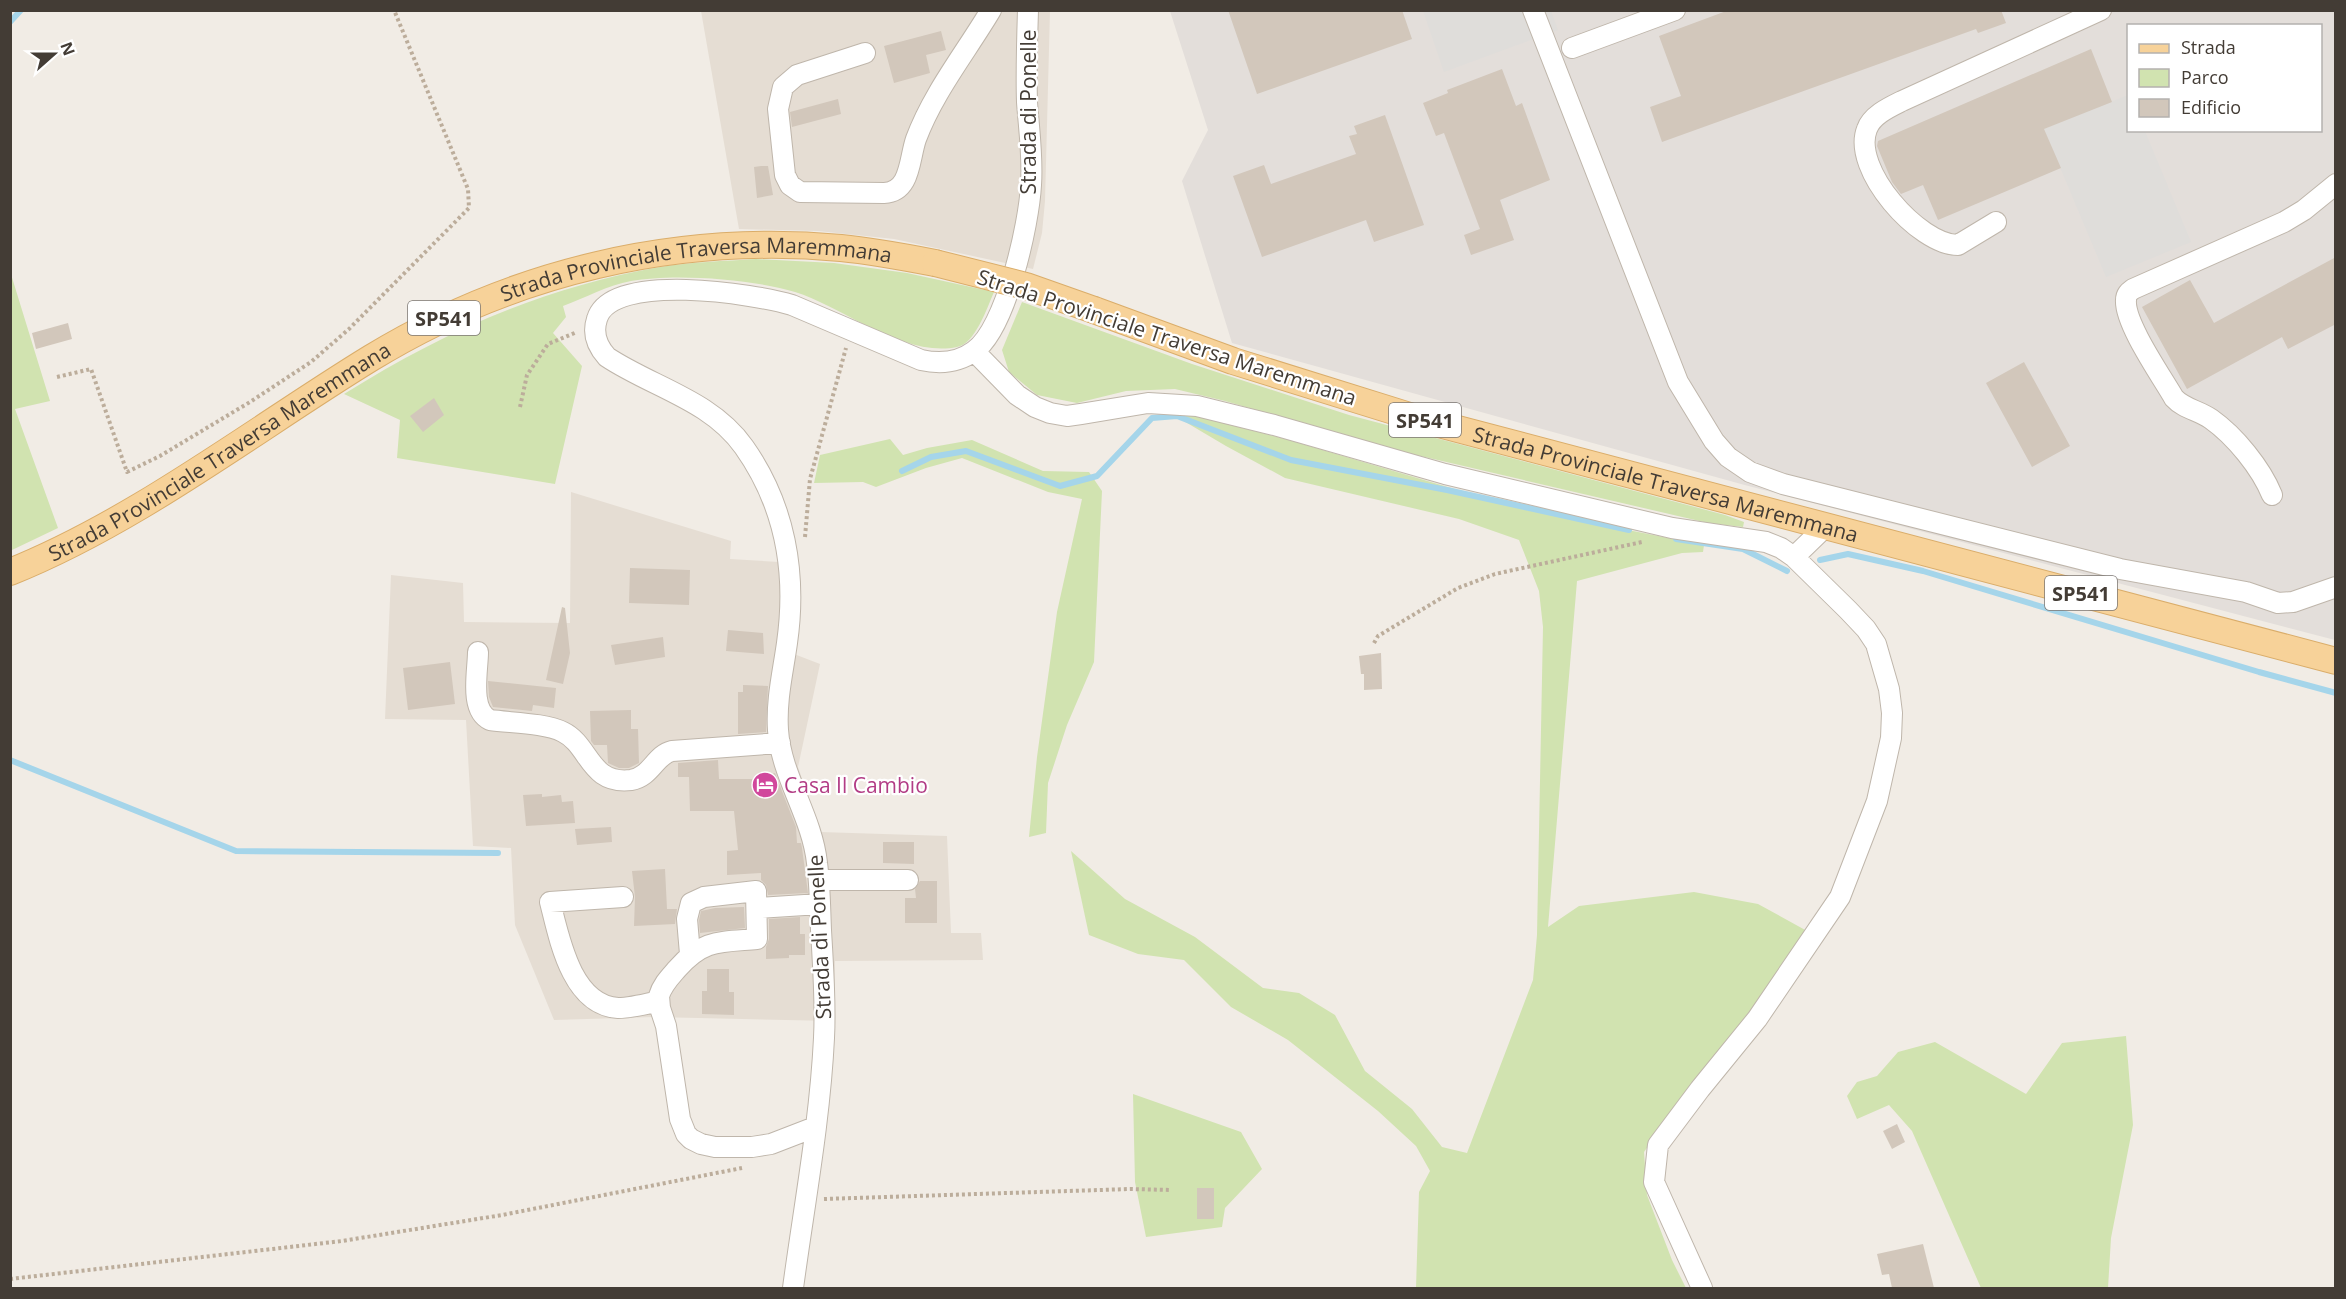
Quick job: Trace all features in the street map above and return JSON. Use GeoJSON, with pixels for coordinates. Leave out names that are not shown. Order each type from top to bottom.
{"type":"FeatureCollection","features":[{"type":"Feature","properties":{"kind":"main road","name":"Strada Provinciale Traversa Maremmana"},"geometry":{"type":"LineString","coordinates":[[10,572],[60,550],[156,495],[362,363],[416,332],[476,303],[585,267],[642,255],[734,246],[841,248],[935,263],[1026,286],[1233,361],[1363,402],[2336,661]]}},
{"type":"Feature","properties":{"kind":"street"},"geometry":{"type":"LineString","coordinates":[[865,53],[796,75],[783,87],[778,109],[787,181],[794,190],[800,192],[893,193],[901,187],[915,140],[925,119],[991,10]]}},
{"type":"Feature","properties":{"kind":"street","name":"Strada di Ponelle"},"geometry":{"type":"LineString","coordinates":[[974,351],[987,338],[1000,310],[1017,260],[1026,222],[1032,171],[1026,82],[1028,10]]}},
{"type":"Feature","properties":{"kind":"street"},"geometry":{"type":"LineString","coordinates":[[1533,10],[1678,382],[1714,441],[1728,458],[1740,466],[1784,484],[2120,569],[2247,592],[2278,603],[2292,602],[2336,587]]}},
{"type":"Feature","properties":{"kind":"street"},"geometry":{"type":"LineString","coordinates":[[1572,48],[1675,10]]}},
{"type":"Feature","properties":{"kind":"street"},"geometry":{"type":"LineString","coordinates":[[1996,222],[1958,245],[1939,242],[1924,231],[1894,204],[1874,178],[1865,152],[1867,127],[1876,117],[1902,100],[2101,10]]}},
{"type":"Feature","properties":{"kind":"street"},"geometry":{"type":"LineString","coordinates":[[2272,495],[2258,468],[2219,426],[2205,415],[2184,407],[2174,398],[2133,327],[2126,306],[2127,296],[2133,289],[2284,222],[2304,210],[2336,184]]}},
{"type":"Feature","properties":{"kind":"street"},"geometry":{"type":"LineString","coordinates":[[595,327],[599,312],[612,301],[633,295],[668,291],[723,292],[770,299],[792,305],[899,352],[929,361],[951,361],[974,351],[1017,395],[1035,407],[1050,413],[1066,416],[1164,402],[1197,406],[1274,425],[1445,474],[1672,528],[1756,540],[1781,548],[1794,557],[1866,629],[1876,644],[1889,689],[1892,713],[1891,738],[1877,801],[1840,897],[1757,1019],[1658,1145],[1654,1182],[1702,1288]]}},
{"type":"Feature","properties":{"kind":"street","name":"Strada di Ponelle"},"geometry":{"type":"LineString","coordinates":[[595,327],[599,346],[607,357],[701,408],[730,431],[749,454],[775,506],[785,533],[791,587],[790,616],[777,712],[780,743],[814,841],[819,880],[825,1025],[815,1127],[793,1288]]}},
{"type":"Feature","properties":{"kind":"street"},"geometry":{"type":"LineString","coordinates":[[1756,540],[1763,510]]}},
{"type":"Feature","properties":{"kind":"street"},"geometry":{"type":"LineString","coordinates":[[1794,557],[1826,526]]}},
{"type":"Feature","properties":{"kind":"street"},"geometry":{"type":"LineString","coordinates":[[478,652],[477,701],[482,714],[490,720],[554,729],[565,733],[577,743],[594,768],[612,777],[631,780],[638,778],[648,772],[663,755],[672,751],[780,743]]}},
{"type":"Feature","properties":{"kind":"street"},"geometry":{"type":"LineString","coordinates":[[819,880],[908,880]]}},
{"type":"Feature","properties":{"kind":"street"},"geometry":{"type":"LineString","coordinates":[[690,954],[687,919],[689,907],[694,900],[756,891],[757,939],[713,943],[690,954],[662,987],[659,1001],[665,1021],[680,1119],[687,1134],[701,1144],[715,1147],[752,1148],[771,1144],[815,1127]]}},
{"type":"Feature","properties":{"kind":"street"},"geometry":{"type":"LineString","coordinates":[[623,897],[550,902],[566,961],[584,990],[609,1006],[628,1007],[659,1001]]}},
{"type":"Feature","properties":{"kind":"street"},"geometry":{"type":"LineString","coordinates":[[758,908],[820,904]]}},
{"type":"Feature","properties":{"kind":"path"},"geometry":{"type":"LineString","coordinates":[[57,377],[91,369],[128,472],[250,402],[311,362],[349,329],[470,208],[468,189],[394,10]]}},
{"type":"Feature","properties":{"kind":"path"},"geometry":{"type":"LineString","coordinates":[[520,407],[526,375],[548,344],[569,334],[595,327]]}},
{"type":"Feature","properties":{"kind":"path"},"geometry":{"type":"LineString","coordinates":[[804,544],[810,478],[851,330]]}},
{"type":"Feature","properties":{"kind":"path"},"geometry":{"type":"LineString","coordinates":[[1374,643],[1378,636],[1458,588],[1495,574],[1648,541],[1672,528]]}},
{"type":"Feature","properties":{"kind":"path"},"geometry":{"type":"LineString","coordinates":[[10,1279],[342,1241],[502,1215],[753,1166]]}},
{"type":"Feature","properties":{"kind":"path"},"geometry":{"type":"LineString","coordinates":[[806,1198],[1130,1189],[1171,1190]]}},
{"type":"Feature","properties":{"kind":"shaded area"},"geometry":{"type":"Polygon","coordinates":[[[701,11],[1050,11],[1045,201],[1042,233],[1033,269],[894,239],[818,231],[739,229],[701,11]]]}},
{"type":"Feature","properties":{"kind":"shaded area"},"geometry":{"type":"Polygon","coordinates":[[[1170,11],[2335,11],[2335,640],[1741,484],[1232,343],[1182,181],[1208,130],[1170,11]]]}},
{"type":"Feature","properties":{"kind":"shaded area"},"geometry":{"type":"Polygon","coordinates":[[[1423,11],[1551,11],[1558,30],[1444,72],[1423,11]]]}},
{"type":"Feature","properties":{"kind":"shaded area"},"geometry":{"type":"Polygon","coordinates":[[[2127,95],[2127,132],[2145,132],[2191,242],[2106,277],[2044,129],[2127,95]]]}},
{"type":"Feature","properties":{"kind":"shaded area"},"geometry":{"type":"Polygon","coordinates":[[[571,492],[731,541],[730,559],[779,562],[794,654],[820,664],[798,767],[820,832],[947,836],[951,933],[981,933],[983,960],[835,961],[834,1021],[654,1017],[554,1020],[515,925],[511,848],[473,846],[466,720],[385,719],[391,575],[463,583],[464,622],[570,623],[571,492]]]}},
{"type":"Feature","properties":{"kind":"green space"},"geometry":{"type":"Polygon","coordinates":[[[756,259],[834,263],[907,273],[994,292],[980,324],[969,339],[957,347],[937,348],[916,345],[895,338],[795,292],[736,281],[669,278],[631,281],[563,306],[566,317],[553,333],[582,366],[555,484],[397,458],[400,420],[344,394],[382,371],[457,332],[535,300],[575,287],[660,267],[756,259]]]}},
{"type":"Feature","properties":{"kind":"green space"},"geometry":{"type":"Polygon","coordinates":[[[10,271],[50,401],[15,409],[58,528],[12,550],[10,271]]]}},
{"type":"Feature","properties":{"kind":"green space"},"geometry":{"type":"Polygon","coordinates":[[[1022,302],[1192,364],[1349,415],[1725,515],[1744,522],[1743,527],[1708,523],[1399,451],[1175,389],[1126,391],[1077,403],[1037,395],[1009,372],[1002,350],[1022,302]]]}},
{"type":"Feature","properties":{"kind":"green space"},"geometry":{"type":"Polygon","coordinates":[[[1188,414],[1289,440],[1522,509],[1704,545],[1703,552],[1682,553],[1577,581],[1548,927],[1579,906],[1694,892],[1758,904],[1807,931],[1755,1012],[1701,1072],[1644,1152],[1647,1195],[1672,1260],[1686,1288],[1416,1288],[1419,1192],[1430,1171],[1416,1146],[1378,1111],[1288,1040],[1231,1007],[1184,960],[1138,954],[1089,935],[1071,851],[1125,899],[1195,937],[1263,988],[1299,993],[1335,1015],[1365,1071],[1412,1109],[1442,1147],[1467,1153],[1533,980],[1537,935],[1543,627],[1539,591],[1519,540],[1459,519],[1285,478],[1182,420],[1188,414]]]}},
{"type":"Feature","properties":{"kind":"green space"},"geometry":{"type":"Polygon","coordinates":[[[890,439],[903,455],[972,440],[1043,471],[1089,472],[1102,491],[1094,662],[1067,725],[1048,783],[1046,833],[1029,837],[1037,757],[1057,612],[1082,499],[1048,492],[962,458],[926,468],[876,487],[863,482],[814,483],[820,455],[890,439]]]}},
{"type":"Feature","properties":{"kind":"green space"},"geometry":{"type":"Polygon","coordinates":[[[2126,1036],[2133,1125],[2111,1238],[2108,1288],[1981,1288],[1912,1131],[1889,1105],[1857,1119],[1847,1096],[1857,1082],[1877,1076],[1898,1052],[1935,1042],[2026,1094],[2062,1043],[2126,1036]]]}},
{"type":"Feature","properties":{"kind":"green space"},"geometry":{"type":"Polygon","coordinates":[[[1133,1094],[1241,1132],[1262,1169],[1225,1208],[1222,1227],[1146,1237],[1135,1182],[1133,1094]]]}},
{"type":"Feature","properties":{"kind":"building"},"geometry":{"type":"Polygon","coordinates":[[[1228,10],[1402,10],[1412,39],[1257,94],[1228,10]]]}},
{"type":"Feature","properties":{"kind":"building"},"geometry":{"type":"Polygon","coordinates":[[[1729,10],[2001,10],[2006,23],[1978,33],[1976,29],[1662,142],[1650,107],[1681,96],[1659,36],[1729,10]]]}},
{"type":"Feature","properties":{"kind":"building"},"geometry":{"type":"Polygon","coordinates":[[[941,31],[946,50],[926,55],[930,73],[894,83],[884,46],[941,31]]]}},
{"type":"Feature","properties":{"kind":"building"},"geometry":{"type":"Polygon","coordinates":[[[2091,49],[2112,102],[2044,129],[2061,168],[1938,220],[1923,185],[1901,194],[1892,182],[1877,146],[1878,141],[2091,49]]]}},
{"type":"Feature","properties":{"kind":"building"},"geometry":{"type":"Polygon","coordinates":[[[1502,69],[1516,106],[1522,103],[1550,180],[1500,200],[1514,240],[1471,255],[1464,235],[1480,229],[1444,133],[1436,136],[1423,103],[1448,93],[1447,90],[1502,69]]]}},
{"type":"Feature","properties":{"kind":"building"},"geometry":{"type":"Polygon","coordinates":[[[838,99],[841,114],[792,127],[790,112],[838,99]]]}},
{"type":"Feature","properties":{"kind":"building"},"geometry":{"type":"Polygon","coordinates":[[[1385,115],[1424,225],[1374,242],[1366,220],[1262,257],[1233,176],[1264,165],[1271,184],[1356,154],[1349,136],[1357,134],[1354,126],[1385,115]]]}},
{"type":"Feature","properties":{"kind":"building"},"geometry":{"type":"Polygon","coordinates":[[[768,166],[773,195],[757,198],[754,167],[768,166]]]}},
{"type":"Feature","properties":{"kind":"building"},"geometry":{"type":"Polygon","coordinates":[[[2336,257],[2336,324],[2288,349],[2282,337],[2187,389],[2142,307],[2190,280],[2214,323],[2336,257]]]}},
{"type":"Feature","properties":{"kind":"building"},"geometry":{"type":"Polygon","coordinates":[[[68,323],[72,339],[36,349],[32,333],[68,323]]]}},
{"type":"Feature","properties":{"kind":"building"},"geometry":{"type":"Polygon","coordinates":[[[2024,362],[2070,446],[2032,467],[1986,383],[2024,362]]]}},
{"type":"Feature","properties":{"kind":"building"},"geometry":{"type":"Polygon","coordinates":[[[434,398],[444,415],[423,432],[410,416],[434,398]]]}},
{"type":"Feature","properties":{"kind":"building"},"geometry":{"type":"Polygon","coordinates":[[[630,568],[690,570],[689,605],[629,603],[630,568]]]}},
{"type":"Feature","properties":{"kind":"building"},"geometry":{"type":"Polygon","coordinates":[[[562,607],[565,608],[570,653],[563,684],[546,680],[562,607]]]}},
{"type":"Feature","properties":{"kind":"building"},"geometry":{"type":"Polygon","coordinates":[[[728,630],[763,633],[764,654],[726,651],[728,630]]]}},
{"type":"Feature","properties":{"kind":"building"},"geometry":{"type":"Polygon","coordinates":[[[663,637],[665,657],[615,665],[611,645],[663,637]]]}},
{"type":"Feature","properties":{"kind":"building"},"geometry":{"type":"Polygon","coordinates":[[[1381,653],[1382,689],[1364,690],[1364,674],[1361,674],[1359,656],[1381,653]]]}},
{"type":"Feature","properties":{"kind":"building"},"geometry":{"type":"Polygon","coordinates":[[[450,662],[455,704],[408,710],[403,668],[450,662]]]}},
{"type":"Feature","properties":{"kind":"building"},"geometry":{"type":"Polygon","coordinates":[[[488,681],[556,688],[554,708],[533,705],[532,711],[493,707],[489,697],[488,681]]]}},
{"type":"Feature","properties":{"kind":"building"},"geometry":{"type":"Polygon","coordinates":[[[743,685],[768,686],[766,732],[738,734],[738,692],[743,692],[743,685]]]}},
{"type":"Feature","properties":{"kind":"building"},"geometry":{"type":"Polygon","coordinates":[[[631,710],[631,729],[638,729],[639,763],[629,768],[619,768],[608,763],[607,745],[594,745],[591,741],[590,711],[631,710]]]}},
{"type":"Feature","properties":{"kind":"building"},"geometry":{"type":"Polygon","coordinates":[[[718,760],[719,779],[756,779],[775,773],[796,827],[797,843],[801,843],[808,893],[768,895],[766,885],[761,880],[761,873],[727,875],[727,851],[738,850],[734,811],[690,811],[689,777],[678,777],[678,763],[718,760]]]}},
{"type":"Feature","properties":{"kind":"building"},"geometry":{"type":"Polygon","coordinates":[[[542,794],[542,797],[561,795],[562,802],[573,801],[575,823],[526,826],[523,795],[542,794]]]}},
{"type":"Feature","properties":{"kind":"building"},"geometry":{"type":"Polygon","coordinates":[[[611,827],[612,842],[577,845],[575,829],[611,827]]]}},
{"type":"Feature","properties":{"kind":"building"},"geometry":{"type":"Polygon","coordinates":[[[883,842],[914,842],[914,864],[883,863],[883,842]]]}},
{"type":"Feature","properties":{"kind":"building"},"geometry":{"type":"Polygon","coordinates":[[[665,869],[667,909],[677,909],[675,924],[634,926],[635,897],[632,871],[665,869]]]}},
{"type":"Feature","properties":{"kind":"building"},"geometry":{"type":"Polygon","coordinates":[[[920,881],[937,881],[937,923],[905,923],[905,898],[916,898],[915,889],[920,881]]]}},
{"type":"Feature","properties":{"kind":"building"},"geometry":{"type":"Polygon","coordinates":[[[744,907],[745,928],[700,933],[701,911],[744,907]]]}},
{"type":"Feature","properties":{"kind":"building"},"geometry":{"type":"Polygon","coordinates":[[[800,917],[800,934],[805,934],[805,955],[766,959],[769,919],[800,917]]]}},
{"type":"Feature","properties":{"kind":"building"},"geometry":{"type":"Polygon","coordinates":[[[707,969],[729,969],[729,992],[734,992],[734,1015],[702,1014],[702,991],[707,991],[707,969]]]}},
{"type":"Feature","properties":{"kind":"building"},"geometry":{"type":"Polygon","coordinates":[[[1897,1124],[1905,1142],[1892,1149],[1883,1131],[1897,1124]]]}},
{"type":"Feature","properties":{"kind":"building"},"geometry":{"type":"Polygon","coordinates":[[[1197,1188],[1214,1188],[1214,1219],[1197,1219],[1197,1188]]]}},
{"type":"Feature","properties":{"kind":"building"},"geometry":{"type":"Polygon","coordinates":[[[1923,1244],[1934,1288],[1892,1288],[1889,1274],[1882,1275],[1877,1254],[1923,1244]]]}},
{"type":"Feature","properties":{"kind":"waterway"},"geometry":{"type":"LineString","coordinates":[[10,22],[21,10]]}},
{"type":"Feature","properties":{"kind":"waterway"},"geometry":{"type":"LineString","coordinates":[[902,471],[931,457],[966,451],[1060,486],[1097,476],[1152,418],[1177,416],[1291,460],[1447,490],[1629,530]]}},
{"type":"Feature","properties":{"kind":"waterway"},"geometry":{"type":"LineString","coordinates":[[1676,539],[1743,549],[1787,571]]}},
{"type":"Feature","properties":{"kind":"waterway"},"geometry":{"type":"LineString","coordinates":[[1820,560],[1848,554],[1923,571],[2336,693]]}},
{"type":"Feature","properties":{"kind":"waterway"},"geometry":{"type":"LineString","coordinates":[[10,760],[236,851],[498,853]]}},
{"type":"Feature","properties":{"kind":"place","name":"Casa Il Cambio"},"geometry":{"type":"Point","coordinates":[765,785]}}]}
